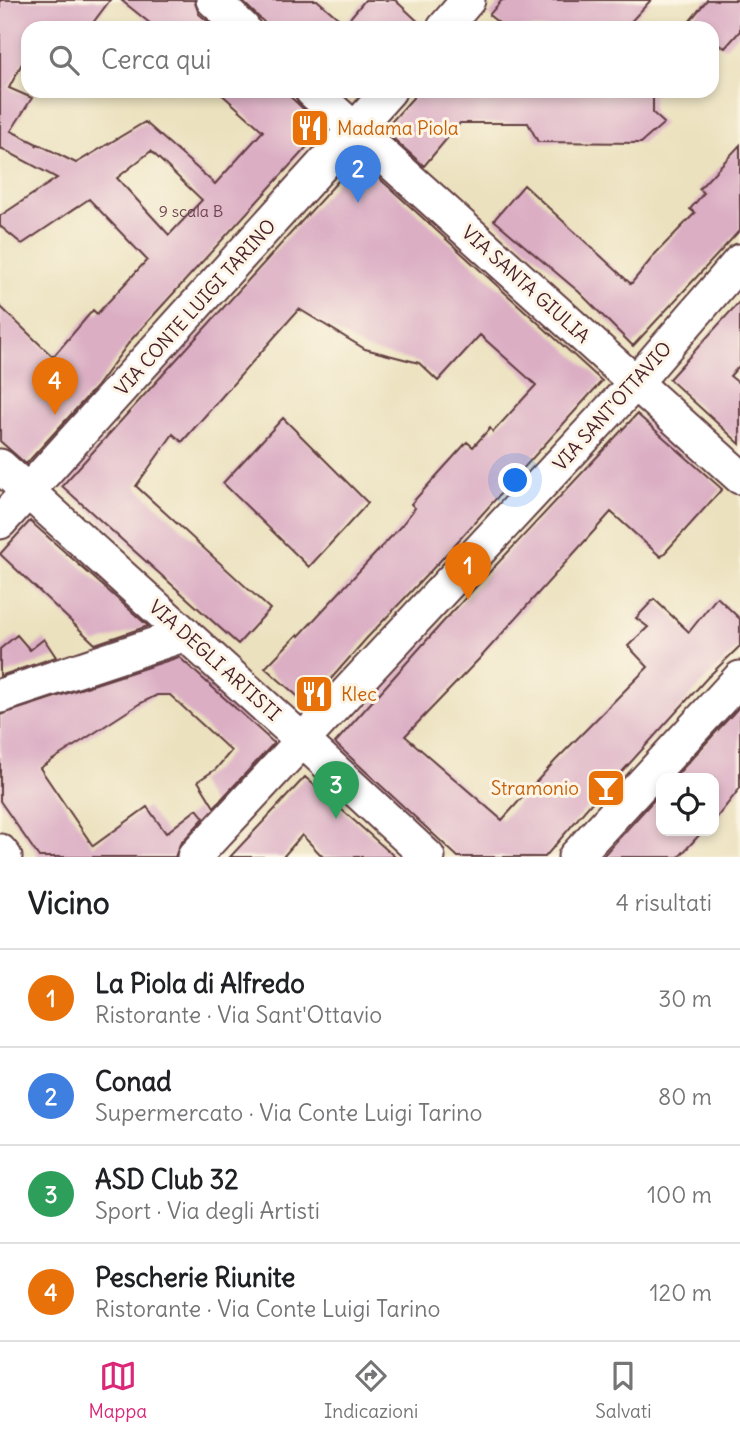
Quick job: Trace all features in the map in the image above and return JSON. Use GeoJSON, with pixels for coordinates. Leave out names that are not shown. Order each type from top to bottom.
{"type":"FeatureCollection","features":[{"type":"Feature","properties":{"kind":"street"},"geometry":{"type":"LineString","coordinates":[[213,0],[236,21]]}},
{"type":"Feature","properties":{"kind":"street"},"geometry":{"type":"LineString","coordinates":[[450,21],[468,0]]}},
{"type":"Feature","properties":{"kind":"street","name":"VIA SANTA GIULIA"},"geometry":{"type":"LineString","coordinates":[[320,98],[740,477]]}},
{"type":"Feature","properties":{"kind":"street","name":"VIA CONTE LUIGI TARINO"},"geometry":{"type":"LineString","coordinates":[[0,522],[383,98]]}},
{"type":"Feature","properties":{"kind":"street","name":"VIA SANT'OTTAVIO"},"geometry":{"type":"LineString","coordinates":[[194,857],[636,382],[740,261]]}},
{"type":"Feature","properties":{"kind":"street","name":"VIA DEGLI ARTISTI"},"geometry":{"type":"LineString","coordinates":[[0,466],[428,857]]}},
{"type":"Feature","properties":{"kind":"street"},"geometry":{"type":"LineString","coordinates":[[0,696],[186,634]]}},
{"type":"Feature","properties":{"kind":"street"},"geometry":{"type":"LineString","coordinates":[[575,857],[740,678]]}},
{"type":"Feature","properties":{"kind":"street"},"geometry":{"type":"LineString","coordinates":[[0,851],[5,857]]}},
{"type":"Feature","properties":{"kind":"building"},"geometry":{"type":"Polygon","coordinates":[[[0,0],[110,0],[94,21],[21,21],[21,65],[9,88],[21,93],[21,98],[32,98],[11,131],[37,144],[36,146],[38,144],[76,163],[145,122],[215,184],[263,131],[226,98],[292,98],[324,128],[131,340],[96,387],[26,464],[0,441],[0,306],[53,357],[93,310],[97,314],[147,260],[89,199],[22,244],[0,226],[0,216],[57,178],[1,148],[0,0]],[[151,151],[117,178],[169,235],[202,200],[151,151]]]}},
{"type":"Feature","properties":{"kind":"building"},"geometry":{"type":"Polygon","coordinates":[[[121,0],[194,0],[199,14],[207,21],[147,21],[121,0]]]}},
{"type":"Feature","properties":{"kind":"building"},"geometry":{"type":"Polygon","coordinates":[[[241,0],[317,0],[342,21],[263,21],[241,0]]]}},
{"type":"Feature","properties":{"kind":"building"},"geometry":{"type":"Polygon","coordinates":[[[365,0],[395,0],[418,21],[348,21],[365,0]]]}},
{"type":"Feature","properties":{"kind":"building"},"geometry":{"type":"Polygon","coordinates":[[[502,0],[651,0],[632,21],[496,21],[489,15],[502,0]]]}},
{"type":"Feature","properties":{"kind":"building"},"geometry":{"type":"Polygon","coordinates":[[[707,0],[740,0],[740,31],[725,48],[719,45],[719,21],[690,21],[707,0]]]}},
{"type":"Feature","properties":{"kind":"building"},"geometry":{"type":"Polygon","coordinates":[[[413,98],[653,98],[653,113],[664,123],[641,143],[538,142],[528,123],[460,123],[424,166],[384,130],[413,98]]]}},
{"type":"Feature","properties":{"kind":"building"},"geometry":{"type":"Polygon","coordinates":[[[740,145],[740,230],[633,346],[579,292],[494,220],[524,185],[631,284],[656,253],[695,213],[690,209],[704,193],[699,189],[740,145]]]}},
{"type":"Feature","properties":{"kind":"building"},"geometry":{"type":"Polygon","coordinates":[[[358,159],[602,381],[308,705],[265,668],[298,634],[299,636],[401,526],[415,508],[411,504],[467,442],[473,447],[490,428],[493,432],[536,385],[480,335],[438,381],[419,363],[365,349],[299,309],[182,442],[173,434],[136,486],[270,609],[238,644],[62,486],[358,159]]]}},
{"type":"Feature","properties":{"kind":"building"},"geometry":{"type":"Polygon","coordinates":[[[740,301],[740,365],[730,376],[740,384],[740,444],[669,379],[740,301]]]}},
{"type":"Feature","properties":{"kind":"building"},"geometry":{"type":"Polygon","coordinates":[[[637,414],[722,489],[661,557],[611,512],[481,657],[405,736],[502,820],[555,761],[648,667],[628,646],[648,627],[636,618],[654,599],[689,632],[717,597],[740,619],[740,646],[707,678],[601,795],[599,794],[545,857],[458,857],[335,743],[443,622],[637,414]]]}},
{"type":"Feature","properties":{"kind":"building"},"geometry":{"type":"Polygon","coordinates":[[[283,418],[368,503],[309,567],[223,483],[283,418]]]}},
{"type":"Feature","properties":{"kind":"building"},"geometry":{"type":"Polygon","coordinates":[[[30,521],[148,626],[95,644],[0,554],[30,521]]]}},
{"type":"Feature","properties":{"kind":"building"},"geometry":{"type":"Polygon","coordinates":[[[17,635],[30,650],[44,639],[56,657],[0,676],[0,649],[17,635]]]}},
{"type":"Feature","properties":{"kind":"building"},"geometry":{"type":"Polygon","coordinates":[[[179,657],[274,743],[214,807],[198,781],[216,769],[231,751],[170,695],[157,695],[40,768],[93,846],[147,807],[166,833],[197,809],[204,818],[180,844],[175,857],[39,857],[0,801],[0,715],[179,657]]]}},
{"type":"Feature","properties":{"kind":"building"},"geometry":{"type":"Polygon","coordinates":[[[740,706],[740,788],[719,815],[719,773],[679,773],[740,706]]]}},
{"type":"Feature","properties":{"kind":"building"},"geometry":{"type":"Polygon","coordinates":[[[305,777],[395,857],[323,857],[302,835],[283,857],[230,857],[305,777]]]}},
{"type":"Feature","properties":{"kind":"building"},"geometry":{"type":"Polygon","coordinates":[[[656,798],[656,836],[698,836],[679,857],[602,857],[656,798]]]}},
{"type":"Feature","properties":{"kind":"place","name":"Madama Piola"},"geometry":{"type":"Point","coordinates":[310,128]}},
{"type":"Feature","properties":{"kind":"place","name":"Conad"},"geometry":{"type":"Point","coordinates":[358,203]}},
{"type":"Feature","properties":{"kind":"place","name":"Pescherie Riunite"},"geometry":{"type":"Point","coordinates":[55,415]}},
{"type":"Feature","properties":{"kind":"place","name":"La Piola di Alfredo"},"geometry":{"type":"Point","coordinates":[468,600]}},
{"type":"Feature","properties":{"kind":"place","name":"Klec"},"geometry":{"type":"Point","coordinates":[314,694]}},
{"type":"Feature","properties":{"kind":"place","name":"Stramonio"},"geometry":{"type":"Point","coordinates":[606,788]}},
{"type":"Feature","properties":{"kind":"place","name":"ASD Club 32"},"geometry":{"type":"Point","coordinates":[336,819]}}]}
